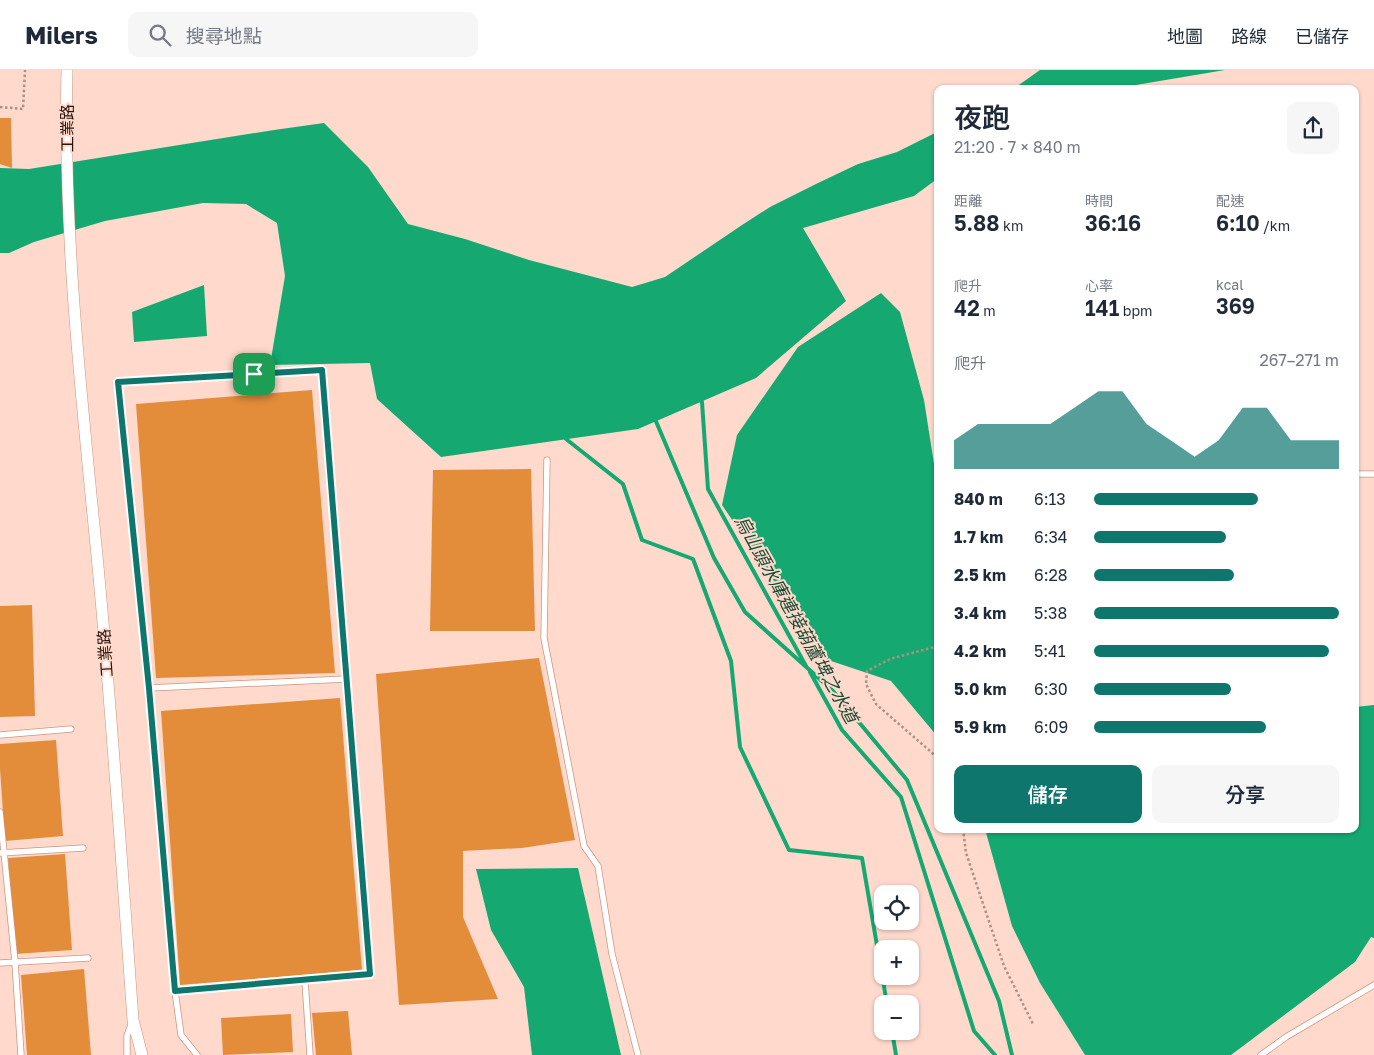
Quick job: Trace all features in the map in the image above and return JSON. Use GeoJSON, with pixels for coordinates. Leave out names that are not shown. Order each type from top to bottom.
{"type":"FeatureCollection","features":[{"type":"Feature","properties":{"kind":"street","name":"工業路"},"geometry":{"type":"LineString","coordinates":[[67,70],[67,186],[70,251],[103,625],[133,1020],[142,1055]]}},
{"type":"Feature","properties":{"kind":"lane"},"geometry":{"type":"LineString","coordinates":[[175,991],[370,974],[322,370],[118,382],[149,688],[175,991],[182,1035],[197,1055]]}},
{"type":"Feature","properties":{"kind":"lane"},"geometry":{"type":"LineString","coordinates":[[547,460],[544,638],[584,846],[598,866],[612,954],[638,1055]]}},
{"type":"Feature","properties":{"kind":"lane"},"geometry":{"type":"LineString","coordinates":[[1359,474],[1374,474]]}},
{"type":"Feature","properties":{"kind":"lane"},"geometry":{"type":"LineString","coordinates":[[149,688],[346,679]]}},
{"type":"Feature","properties":{"kind":"lane"},"geometry":{"type":"LineString","coordinates":[[0,735],[71,729]]}},
{"type":"Feature","properties":{"kind":"lane"},"geometry":{"type":"LineString","coordinates":[[0,812],[2,853],[15,962],[21,1055]]}},
{"type":"Feature","properties":{"kind":"lane"},"geometry":{"type":"LineString","coordinates":[[2,853],[83,848]]}},
{"type":"Feature","properties":{"kind":"lane"},"geometry":{"type":"LineString","coordinates":[[0,963],[88,958]]}},
{"type":"Feature","properties":{"kind":"lane"},"geometry":{"type":"LineString","coordinates":[[305,981],[310,1055]]}},
{"type":"Feature","properties":{"kind":"lane"},"geometry":{"type":"LineString","coordinates":[[1261,1055],[1286,1037],[1374,984]]}},
{"type":"Feature","properties":{"kind":"lane"},"geometry":{"type":"LineString","coordinates":[[127,1055],[127,1036],[133,1020]]}},
{"type":"Feature","properties":{"kind":"path"},"geometry":{"type":"LineString","coordinates":[[0,107],[23,109],[25,70]]}},
{"type":"Feature","properties":{"kind":"path"},"geometry":{"type":"LineString","coordinates":[[934,647],[890,659],[867,670],[866,684],[876,704],[934,755]]}},
{"type":"Feature","properties":{"kind":"path"},"geometry":{"type":"LineString","coordinates":[[964,833],[966,853],[1004,966],[1033,1024]]}},
{"type":"Feature","properties":{"kind":"shaded area"},"geometry":{"type":"Polygon","coordinates":[[[1040,70],[1225,70],[1136,85],[1019,85],[1040,70]]]}},
{"type":"Feature","properties":{"kind":"shaded area"},"geometry":{"type":"Polygon","coordinates":[[[324,123],[368,167],[408,224],[465,239],[529,260],[632,287],[665,277],[770,207],[858,164],[897,152],[934,134],[934,181],[914,196],[803,228],[846,301],[756,378],[638,429],[441,457],[377,399],[370,363],[270,365],[285,276],[277,223],[246,204],[203,203],[105,221],[34,242],[9,253],[0,253],[0,168],[29,169],[324,123]]]}},
{"type":"Feature","properties":{"kind":"shaded area"},"geometry":{"type":"Polygon","coordinates":[[[204,285],[207,336],[134,342],[132,312],[204,285]]]}},
{"type":"Feature","properties":{"kind":"shaded area"},"geometry":{"type":"Polygon","coordinates":[[[881,293],[900,312],[924,400],[934,464],[934,732],[891,681],[828,660],[722,505],[737,435],[798,347],[881,293]]]}},
{"type":"Feature","properties":{"kind":"shaded area"},"geometry":{"type":"Polygon","coordinates":[[[1374,705],[1374,938],[1371,937],[1355,962],[1231,1055],[1085,1055],[1040,983],[1012,926],[986,833],[1359,833],[1359,707],[1374,705]]]}},
{"type":"Feature","properties":{"kind":"shaded area"},"geometry":{"type":"Polygon","coordinates":[[[578,868],[621,1055],[532,1055],[524,987],[491,930],[476,869],[578,868]]]}},
{"type":"Feature","properties":{"kind":"building"},"geometry":{"type":"Polygon","coordinates":[[[0,118],[11,118],[12,168],[0,164],[0,118]]]}},
{"type":"Feature","properties":{"kind":"building"},"geometry":{"type":"Polygon","coordinates":[[[312,390],[335,673],[156,678],[136,404],[312,390]]]}},
{"type":"Feature","properties":{"kind":"building"},"geometry":{"type":"Polygon","coordinates":[[[531,469],[535,631],[430,631],[433,470],[531,469]]]}},
{"type":"Feature","properties":{"kind":"building"},"geometry":{"type":"Polygon","coordinates":[[[32,605],[35,716],[0,717],[0,606],[32,605]]]}},
{"type":"Feature","properties":{"kind":"building"},"geometry":{"type":"Polygon","coordinates":[[[539,658],[575,840],[522,848],[463,851],[463,917],[498,999],[399,1005],[376,674],[539,658]]]}},
{"type":"Feature","properties":{"kind":"building"},"geometry":{"type":"Polygon","coordinates":[[[340,698],[362,970],[180,985],[161,711],[340,698]]]}},
{"type":"Feature","properties":{"kind":"building"},"geometry":{"type":"Polygon","coordinates":[[[56,740],[63,836],[5,841],[0,744],[56,740]]]}},
{"type":"Feature","properties":{"kind":"building"},"geometry":{"type":"Polygon","coordinates":[[[65,854],[72,950],[15,954],[8,858],[65,854]]]}},
{"type":"Feature","properties":{"kind":"building"},"geometry":{"type":"Polygon","coordinates":[[[84,969],[91,1055],[27,1055],[21,975],[84,969]]]}},
{"type":"Feature","properties":{"kind":"building"},"geometry":{"type":"Polygon","coordinates":[[[348,1011],[352,1055],[316,1055],[312,1013],[348,1011]]]}},
{"type":"Feature","properties":{"kind":"building"},"geometry":{"type":"Polygon","coordinates":[[[291,1014],[293,1052],[223,1055],[221,1018],[291,1014]]]}},
{"type":"Feature","properties":{"kind":"waterway","name":"烏山頭水庫連接葫蘆埤之水道"},"geometry":{"type":"LineString","coordinates":[[702,402],[708,489],[806,666]]}},
{"type":"Feature","properties":{"kind":"waterway"},"geometry":{"type":"LineString","coordinates":[[655,419],[714,558],[745,612],[833,691],[907,780],[999,1001],[1012,1055]]}},
{"type":"Feature","properties":{"kind":"waterway","name":"烏山頭水庫連接葫蘆埤之水道"},"geometry":{"type":"LineString","coordinates":[[566,439],[623,484],[642,540],[693,559],[731,661],[740,747],[789,850],[862,858],[885,995]]}},
{"type":"Feature","properties":{"kind":"waterway","name":"烏山頭水庫連接葫蘆埤之水道"},"geometry":{"type":"LineString","coordinates":[[810,672],[842,730],[901,797],[974,1031],[995,1055]]}},
{"type":"Feature","properties":{"kind":"waterway","name":"烏山頭水庫連接葫蘆埤之水道"},"geometry":{"type":"LineString","coordinates":[[894,1040],[896,1055]]}},
{"type":"Feature","properties":{"kind":"route"},"geometry":{"type":"LineString","coordinates":[[322,370],[370,974],[175,991],[149,688],[118,382],[254,374],[322,370]]}}]}
